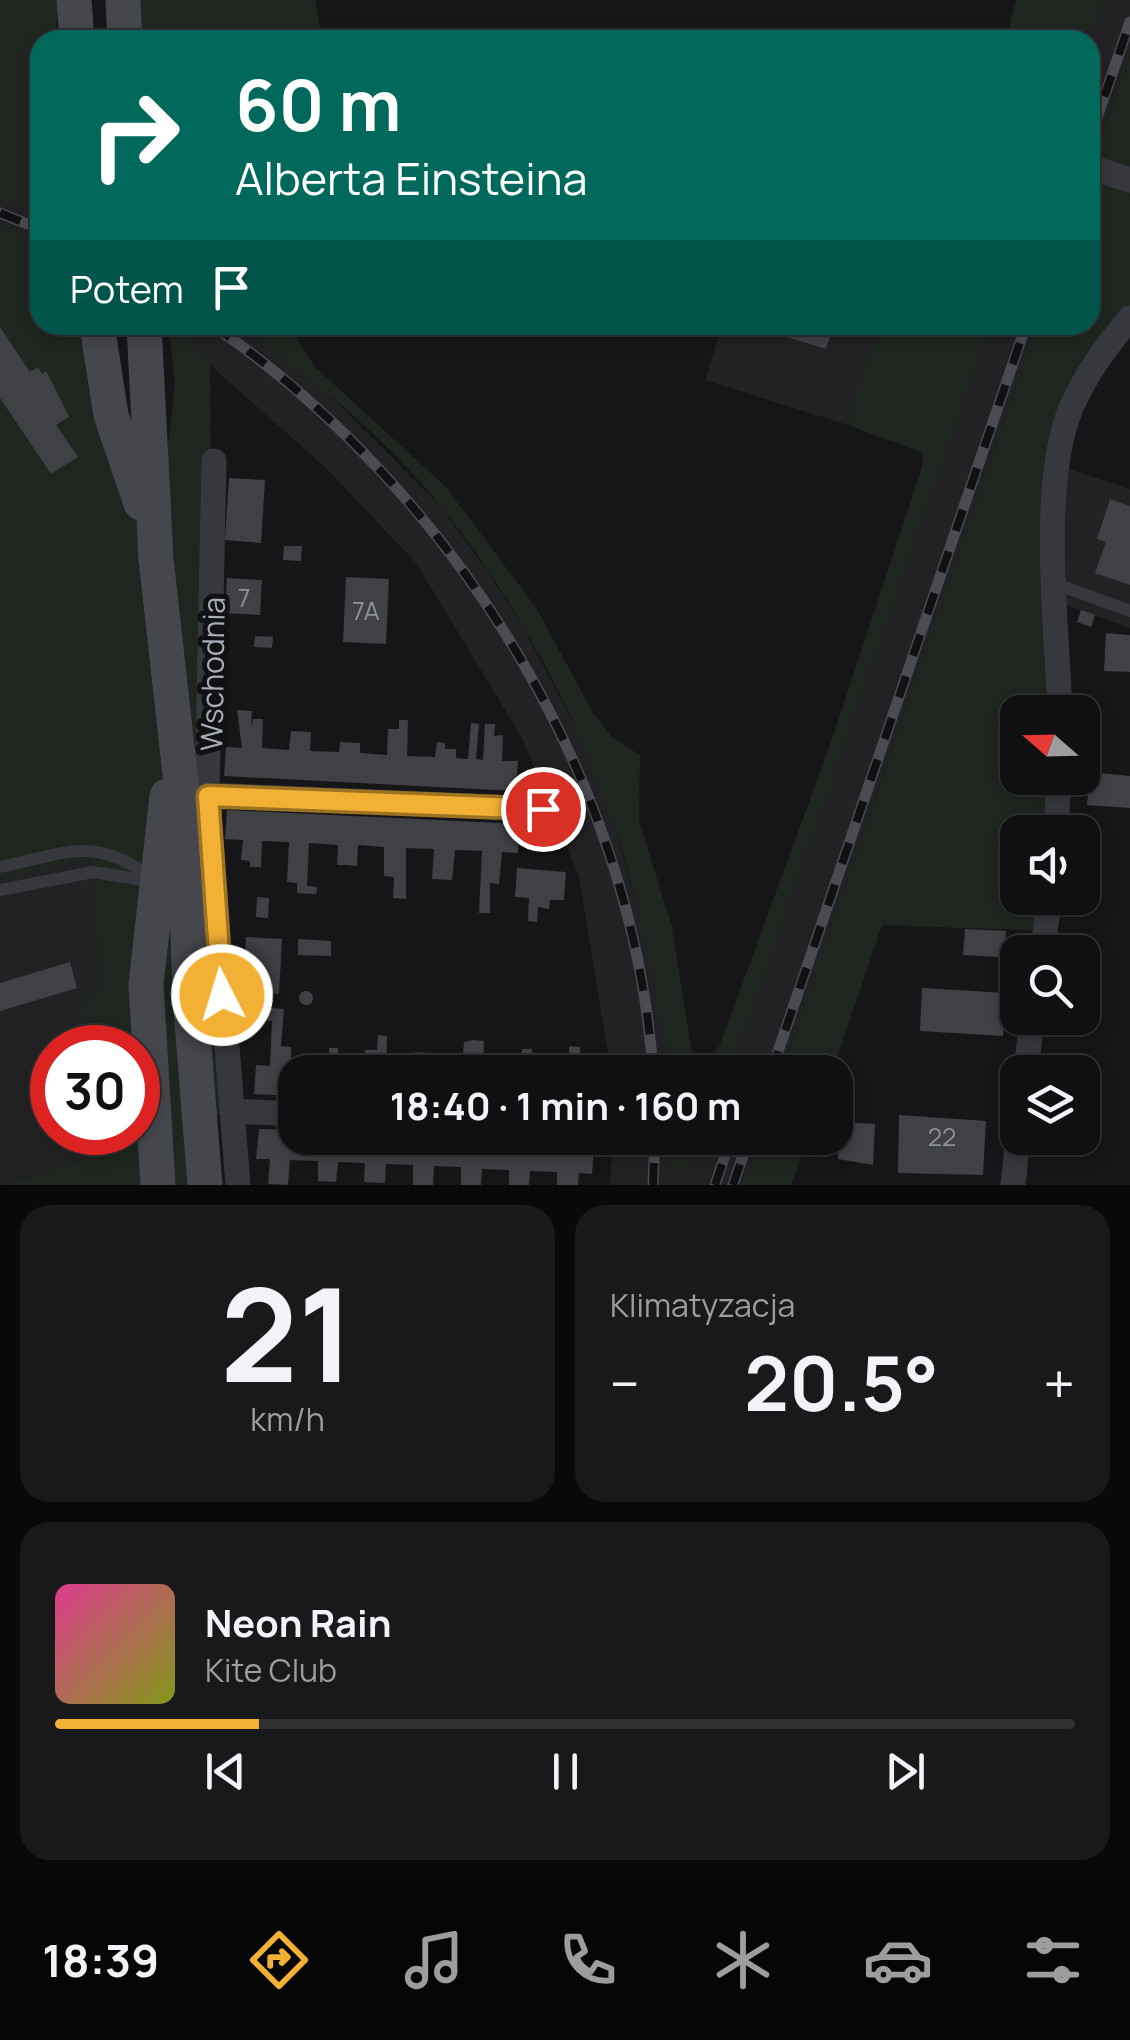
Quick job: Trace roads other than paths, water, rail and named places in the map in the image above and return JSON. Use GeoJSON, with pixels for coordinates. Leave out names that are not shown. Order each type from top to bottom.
{"type":"FeatureCollection","features":[{"type":"Feature","properties":{"kind":"street"},"geometry":{"type":"LineString","coordinates":[[74,0],[76,30]]}},
{"type":"Feature","properties":{"kind":"street"},"geometry":{"type":"LineString","coordinates":[[122,0],[124,30]]}},
{"type":"Feature","properties":{"kind":"street"},"geometry":{"type":"LineString","coordinates":[[1100,170],[1129,180]]}},
{"type":"Feature","properties":{"kind":"street"},"geometry":{"type":"LineString","coordinates":[[1059,695],[1055,482],[1061,440],[1089,372],[1130,318]]}},
{"type":"Feature","properties":{"kind":"street","name":"Wschodnia"},"geometry":{"type":"LineString","coordinates":[[99,335],[111,416],[156,559]]}},
{"type":"Feature","properties":{"kind":"street","name":"Wschodnia"},"geometry":{"type":"LineString","coordinates":[[145,335],[156,559],[184,810],[190,997],[205,1185]]}},
{"type":"Feature","properties":{"kind":"street","name":"Wschodnia"},"geometry":{"type":"LineString","coordinates":[[158,1185],[146,1012],[208,796],[214,462]]}},
{"type":"Feature","properties":{"kind":"street"},"geometry":{"type":"LineString","coordinates":[[208,796],[543,809]]}},
{"type":"Feature","properties":{"kind":"street","name":"Wschodnia"},"geometry":{"type":"LineString","coordinates":[[185,881],[232,1111],[238,1185]]}},
{"type":"Feature","properties":{"kind":"street"},"geometry":{"type":"LineString","coordinates":[[232,1111],[278,1113]]}},
{"type":"Feature","properties":{"kind":"street"},"geometry":{"type":"LineString","coordinates":[[1013,1185],[1016,1155]]}},
{"type":"Feature","properties":{"kind":"lane"},"geometry":{"type":"LineString","coordinates":[[1056,584],[1130,611]]}},
{"type":"Feature","properties":{"kind":"lane"},"geometry":{"type":"LineString","coordinates":[[0,867],[91,849],[127,858],[185,881]]}},
{"type":"Feature","properties":{"kind":"lane"},"geometry":{"type":"LineString","coordinates":[[0,890],[93,872],[185,881]]}},
{"type":"Feature","properties":{"kind":"railway"},"geometry":{"type":"LineString","coordinates":[[1100,109],[1130,22]]}},
{"type":"Feature","properties":{"kind":"railway"},"geometry":{"type":"LineString","coordinates":[[0,213],[30,225]]}},
{"type":"Feature","properties":{"kind":"railway"},"geometry":{"type":"LineString","coordinates":[[225,335],[299,392],[380,470],[452,556],[515,650],[568,750],[610,854],[638,962],[651,1055]]}},
{"type":"Feature","properties":{"kind":"railway"},"geometry":{"type":"LineString","coordinates":[[777,1055],[1023,335]]}},
{"type":"Feature","properties":{"kind":"railway"},"geometry":{"type":"LineString","coordinates":[[653,1185],[654,1155]]}},
{"type":"Feature","properties":{"kind":"railway"},"geometry":{"type":"LineString","coordinates":[[715,1185],[725,1155]]}},
{"type":"Feature","properties":{"kind":"railway"},"geometry":{"type":"LineString","coordinates":[[733,1185],[743,1155]]}}]}
